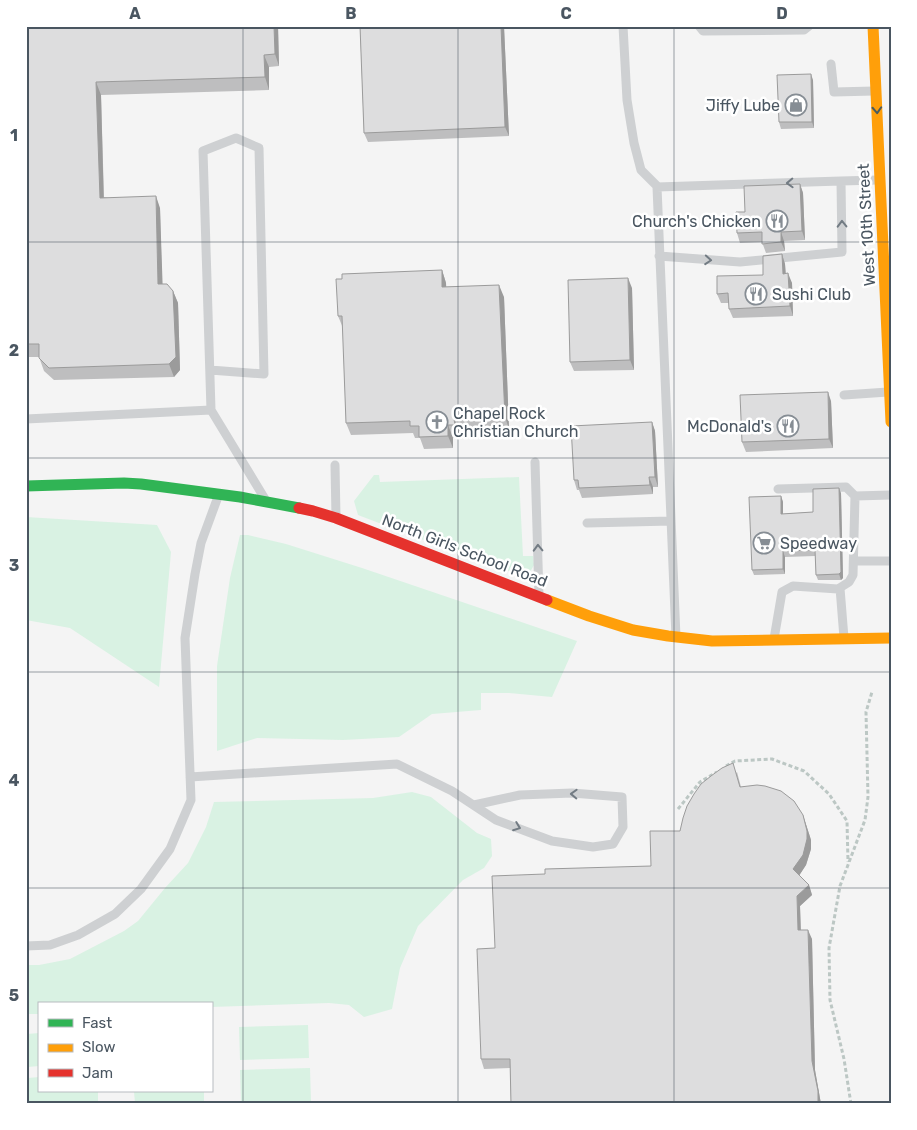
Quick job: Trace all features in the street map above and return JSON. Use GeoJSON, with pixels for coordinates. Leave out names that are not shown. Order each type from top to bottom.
{"type":"FeatureCollection","features":[{"type":"Feature","properties":{"kind":"main road","name":"West 10th Street"},"geometry":{"type":"LineString","coordinates":[[874,26],[876,91],[886,179],[883,325],[891,422]]}},
{"type":"Feature","properties":{"kind":"main road","name":"North Girls School Road"},"geometry":{"type":"LineString","coordinates":[[26,486],[124,483],[219,494],[313,511],[336,518],[589,616],[616,625],[676,638],[712,641],[891,638]]}},
{"type":"Feature","properties":{"kind":"lane"},"geometry":{"type":"LineString","coordinates":[[624,26],[627,100],[634,143],[641,170],[657,187],[676,638]]}},
{"type":"Feature","properties":{"kind":"lane"},"geometry":{"type":"LineString","coordinates":[[700,26],[704,31],[804,30],[809,26]]}},
{"type":"Feature","properties":{"kind":"lane"},"geometry":{"type":"LineString","coordinates":[[831,64],[834,92],[876,91]]}},
{"type":"Feature","properties":{"kind":"lane"},"geometry":{"type":"LineString","coordinates":[[210,370],[264,374],[259,148],[236,138],[203,151],[211,410],[266,502]]}},
{"type":"Feature","properties":{"kind":"lane"},"geometry":{"type":"LineString","coordinates":[[657,187],[886,179]]}},
{"type":"Feature","properties":{"kind":"lane"},"geometry":{"type":"LineString","coordinates":[[659,256],[740,262],[842,252],[841,181]]}},
{"type":"Feature","properties":{"kind":"lane"},"geometry":{"type":"LineString","coordinates":[[844,395],[890,392]]}},
{"type":"Feature","properties":{"kind":"lane"},"geometry":{"type":"LineString","coordinates":[[26,419],[211,410]]}},
{"type":"Feature","properties":{"kind":"lane"},"geometry":{"type":"LineString","coordinates":[[536,462],[539,597]]}},
{"type":"Feature","properties":{"kind":"lane"},"geometry":{"type":"LineString","coordinates":[[334,465],[336,518]]}},
{"type":"Feature","properties":{"kind":"lane"},"geometry":{"type":"LineString","coordinates":[[774,640],[782,592],[793,586],[840,588],[849,582],[853,575],[854,561],[855,496],[846,487],[778,489]]}},
{"type":"Feature","properties":{"kind":"lane"},"geometry":{"type":"LineString","coordinates":[[26,946],[50,945],[78,935],[115,914],[141,890],[170,849],[191,800],[185,638],[201,543],[219,494]]}},
{"type":"Feature","properties":{"kind":"lane"},"geometry":{"type":"LineString","coordinates":[[855,496],[891,495]]}},
{"type":"Feature","properties":{"kind":"lane"},"geometry":{"type":"LineString","coordinates":[[588,523],[672,521]]}},
{"type":"Feature","properties":{"kind":"lane"},"geometry":{"type":"LineString","coordinates":[[854,561],[891,561]]}},
{"type":"Feature","properties":{"kind":"lane"},"geometry":{"type":"LineString","coordinates":[[840,588],[844,639]]}},
{"type":"Feature","properties":{"kind":"lane"},"geometry":{"type":"LineString","coordinates":[[190,776],[397,764],[452,791],[496,820],[552,840],[593,846],[613,844],[623,827],[622,797],[572,793],[520,795],[474,805]]}},
{"type":"Feature","properties":{"kind":"path"},"geometry":{"type":"LineString","coordinates":[[851,1104],[844,1059],[830,1000],[829,948],[840,886],[865,820],[868,796],[866,712],[872,692]]}},
{"type":"Feature","properties":{"kind":"path"},"geometry":{"type":"LineString","coordinates":[[678,809],[700,782],[735,761],[772,759],[804,771],[829,794],[847,821],[848,866]]}},
{"type":"Feature","properties":{"kind":"green space"},"geometry":{"type":"Polygon","coordinates":[[[374,475],[379,475],[380,482],[519,477],[523,556],[533,556],[534,565],[530,572],[524,575],[497,568],[358,515],[354,501],[374,475]]]}},
{"type":"Feature","properties":{"kind":"green space"},"geometry":{"type":"Polygon","coordinates":[[[26,517],[157,525],[171,552],[159,687],[70,628],[26,620],[26,517]]]}},
{"type":"Feature","properties":{"kind":"green space"},"geometry":{"type":"Polygon","coordinates":[[[240,535],[248,535],[286,544],[577,641],[552,697],[509,693],[481,693],[481,710],[432,714],[399,737],[343,740],[257,738],[217,751],[217,666],[230,578],[240,535]]]}},
{"type":"Feature","properties":{"kind":"green space"},"geometry":{"type":"Polygon","coordinates":[[[412,792],[431,797],[477,833],[491,839],[492,856],[484,868],[463,880],[418,926],[400,968],[392,1009],[364,1017],[349,1005],[329,1003],[212,1007],[212,1002],[38,1002],[38,1014],[26,1014],[26,965],[39,965],[70,959],[124,931],[138,921],[188,863],[206,827],[214,802],[373,798],[412,792]]]}},
{"type":"Feature","properties":{"kind":"green space"},"geometry":{"type":"Polygon","coordinates":[[[308,1025],[309,1058],[240,1060],[239,1027],[308,1025]]]}},
{"type":"Feature","properties":{"kind":"green space"},"geometry":{"type":"Polygon","coordinates":[[[38,1033],[38,1066],[28,1067],[27,1034],[38,1033]]]}},
{"type":"Feature","properties":{"kind":"green space"},"geometry":{"type":"Polygon","coordinates":[[[310,1068],[311,1101],[241,1103],[240,1070],[310,1068]]]}},
{"type":"Feature","properties":{"kind":"green space"},"geometry":{"type":"Polygon","coordinates":[[[38,1077],[38,1092],[98,1092],[98,1104],[29,1104],[28,1078],[38,1077]]]}},
{"type":"Feature","properties":{"kind":"green space"},"geometry":{"type":"Polygon","coordinates":[[[134,1092],[204,1092],[204,1104],[135,1104],[134,1092]]]}},
{"type":"Feature","properties":{"kind":"building"},"geometry":{"type":"Polygon","coordinates":[[[26,26],[274,26],[275,54],[264,55],[265,77],[96,82],[100,198],[156,196],[158,284],[167,284],[173,291],[176,357],[169,364],[49,368],[39,358],[39,344],[26,344],[26,26]]]}},
{"type":"Feature","properties":{"kind":"building"},"geometry":{"type":"Polygon","coordinates":[[[360,26],[501,26],[505,127],[364,133],[360,26]]]}},
{"type":"Feature","properties":{"kind":"building"},"geometry":{"type":"Polygon","coordinates":[[[811,74],[812,122],[779,122],[777,75],[811,74]]]}},
{"type":"Feature","properties":{"kind":"building"},"geometry":{"type":"Polygon","coordinates":[[[800,184],[802,231],[781,232],[781,242],[762,244],[762,232],[737,233],[736,212],[745,212],[744,186],[800,184]]]}},
{"type":"Feature","properties":{"kind":"building"},"geometry":{"type":"Polygon","coordinates":[[[782,254],[783,274],[788,273],[790,306],[729,309],[728,293],[717,294],[717,276],[763,275],[763,256],[782,254]]]}},
{"type":"Feature","properties":{"kind":"building"},"geometry":{"type":"Polygon","coordinates":[[[442,270],[442,287],[499,285],[505,417],[454,419],[455,425],[448,425],[448,436],[419,437],[419,426],[410,426],[410,421],[346,423],[342,316],[338,316],[336,279],[342,279],[342,274],[442,270]]]}},
{"type":"Feature","properties":{"kind":"building"},"geometry":{"type":"Polygon","coordinates":[[[628,278],[630,360],[570,362],[568,280],[628,278]]]}},
{"type":"Feature","properties":{"kind":"building","name":"McDonald's"},"geometry":{"type":"Polygon","coordinates":[[[828,392],[829,439],[742,442],[740,395],[828,392]]]}},
{"type":"Feature","properties":{"kind":"building"},"geometry":{"type":"Polygon","coordinates":[[[652,422],[655,477],[649,477],[650,485],[579,488],[578,480],[574,480],[571,426],[652,422]]]}},
{"type":"Feature","properties":{"kind":"building"},"geometry":{"type":"Polygon","coordinates":[[[839,488],[841,572],[839,574],[816,575],[815,550],[783,551],[783,569],[752,570],[749,497],[781,496],[781,514],[813,512],[813,489],[839,488]]]}},
{"type":"Feature","properties":{"kind":"building"},"geometry":{"type":"Polygon","coordinates":[[[733,763],[740,787],[765,786],[781,791],[794,801],[803,815],[807,831],[803,855],[793,869],[809,885],[797,896],[798,930],[808,930],[812,1061],[818,1091],[818,1104],[511,1104],[510,1059],[481,1059],[477,949],[495,948],[492,876],[545,874],[545,869],[651,866],[650,831],[680,831],[687,806],[701,784],[722,768],[733,763]]]}},
{"type":"Feature","properties":{"kind":"traffic: fast"},"geometry":{"type":"LineString","coordinates":[[26,486],[141,484],[240,497],[299,508]]}},
{"type":"Feature","properties":{"kind":"traffic: slow"},"geometry":{"type":"LineString","coordinates":[[873,26],[891,422]]}},
{"type":"Feature","properties":{"kind":"traffic: slow"},"geometry":{"type":"LineString","coordinates":[[547,600],[633,630],[712,641],[891,638]]}},
{"type":"Feature","properties":{"kind":"traffic: jam"},"geometry":{"type":"LineString","coordinates":[[299,508],[336,518],[547,600]]}},
{"type":"Feature","properties":{"kind":"place","name":"Jiffy Lube"},"geometry":{"type":"Point","coordinates":[796,105]}},
{"type":"Feature","properties":{"kind":"place","name":"Church's Chicken"},"geometry":{"type":"Point","coordinates":[777,221]}},
{"type":"Feature","properties":{"kind":"place","name":"Sushi Club"},"geometry":{"type":"Point","coordinates":[756,294]}},
{"type":"Feature","properties":{"kind":"place","name":"Chapel Rock Christian Church"},"geometry":{"type":"Point","coordinates":[437,422]}},
{"type":"Feature","properties":{"kind":"place","name":"McDonald's"},"geometry":{"type":"Point","coordinates":[788,426]}},
{"type":"Feature","properties":{"kind":"place","name":"Speedway"},"geometry":{"type":"Point","coordinates":[764,543]}}]}
